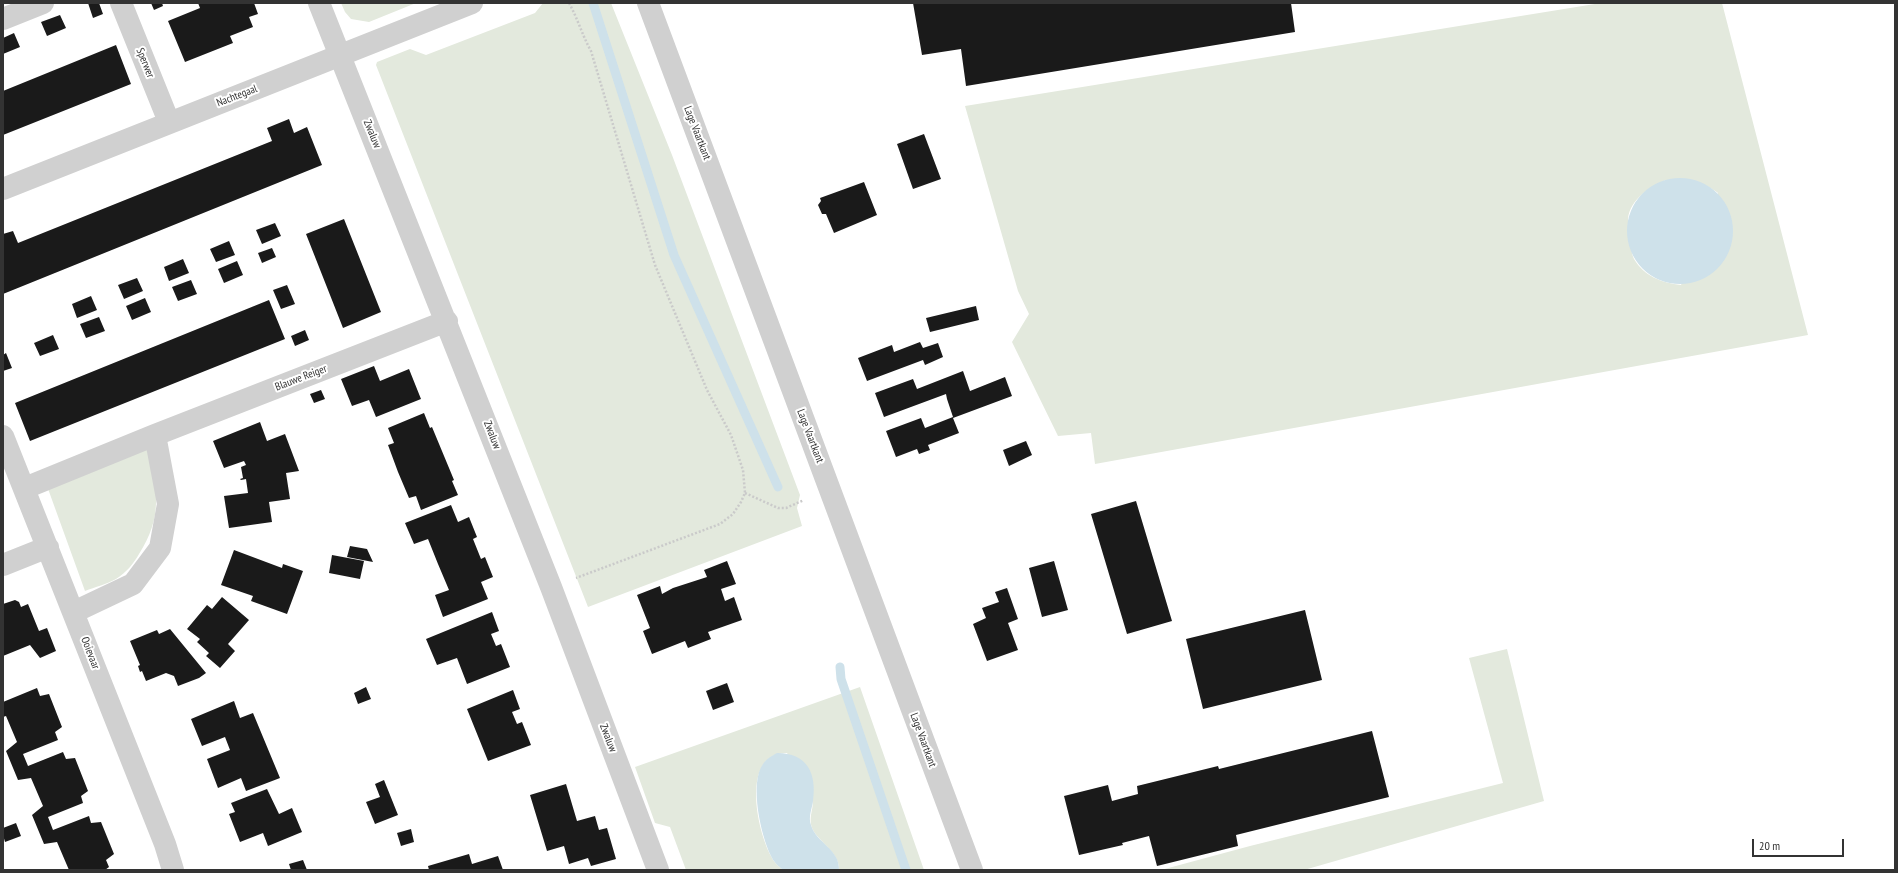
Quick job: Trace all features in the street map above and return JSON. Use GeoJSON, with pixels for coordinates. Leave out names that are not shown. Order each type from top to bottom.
{"type":"FeatureCollection","features":[{"type":"Feature","properties":{"kind":"street"},"geometry":{"type":"LineString","coordinates":[[3,19],[43,3]]}},
{"type":"Feature","properties":{"kind":"street","name":"Sperwer"},"geometry":{"type":"LineString","coordinates":[[120,3],[169,122]]}},
{"type":"Feature","properties":{"kind":"street","name":"Zwaluw"},"geometry":{"type":"LineString","coordinates":[[319,3],[447,321],[551,587],[658,870]]}},
{"type":"Feature","properties":{"kind":"street","name":"Nachtegaal"},"geometry":{"type":"LineString","coordinates":[[3,189],[472,3]]}},
{"type":"Feature","properties":{"kind":"street","name":"Lage Vaartkant"},"geometry":{"type":"LineString","coordinates":[[648,3],[972,870]]}},
{"type":"Feature","properties":{"kind":"street","name":"Blauwe Reiger"},"geometry":{"type":"LineString","coordinates":[[25,488],[155,434],[447,321]]}},
{"type":"Feature","properties":{"kind":"street"},"geometry":{"type":"LineString","coordinates":[[74,612],[133,584],[160,548],[168,504],[155,434]]}},
{"type":"Feature","properties":{"kind":"street","name":"Ooievaar"},"geometry":{"type":"LineString","coordinates":[[3,436],[25,488],[165,844],[173,870]]}},
{"type":"Feature","properties":{"kind":"street"},"geometry":{"type":"LineString","coordinates":[[3,565],[48,547]]}},
{"type":"Feature","properties":{"kind":"path"},"geometry":{"type":"LineString","coordinates":[[551,587],[720,524],[733,514],[745,493],[743,470],[731,435],[707,390],[655,265],[591,51],[582,36],[580,23],[569,3]]}},
{"type":"Feature","properties":{"kind":"path"},"geometry":{"type":"LineString","coordinates":[[745,493],[778,508],[786,508],[808,498]]}},
{"type":"Feature","properties":{"kind":"shaded area"},"geometry":{"type":"Polygon","coordinates":[[[341,3],[416,3],[369,22],[351,19],[345,12],[341,3]]]}},
{"type":"Feature","properties":{"kind":"shaded area"},"geometry":{"type":"Polygon","coordinates":[[[543,3],[611,3],[672,155],[800,495],[797,508],[802,526],[588,607],[376,65],[377,62],[410,49],[426,55],[535,13],[543,3]]]}},
{"type":"Feature","properties":{"kind":"shaded area"},"geometry":{"type":"Polygon","coordinates":[[[1601,3],[1722,3],[1808,335],[1095,464],[1091,433],[1058,436],[1012,342],[1029,314],[1018,291],[965,106],[1601,3]],[[1666,180],[1647,190],[1633,205],[1628,219],[1631,248],[1634,259],[1648,274],[1660,280],[1681,285],[1718,193],[1705,185],[1694,181],[1666,180]]]}},
{"type":"Feature","properties":{"kind":"shaded area"},"geometry":{"type":"Polygon","coordinates":[[[1680,178],[1700,182],[1718,193],[1729,211],[1733,231],[1729,251],[1718,269],[1700,280],[1680,284],[1660,280],[1642,269],[1631,251],[1627,231],[1631,211],[1642,193],[1660,182],[1680,178]]]}},
{"type":"Feature","properties":{"kind":"shaded area"},"geometry":{"type":"Polygon","coordinates":[[[147,448],[154,477],[156,502],[152,528],[147,541],[135,561],[123,574],[112,581],[85,591],[47,486],[147,448]]]}},
{"type":"Feature","properties":{"kind":"shaded area"},"geometry":{"type":"Polygon","coordinates":[[[1507,649],[1544,801],[1304,870],[1161,870],[1250,846],[1503,783],[1469,658],[1507,649]]]}},
{"type":"Feature","properties":{"kind":"shaded area"},"geometry":{"type":"Polygon","coordinates":[[[860,687],[924,870],[839,870],[833,853],[816,835],[811,826],[813,803],[804,782],[787,753],[772,756],[763,765],[758,779],[756,795],[761,829],[766,844],[773,860],[783,870],[686,870],[670,827],[655,823],[635,767],[860,687]]]}},
{"type":"Feature","properties":{"kind":"shaded area"},"geometry":{"type":"Polygon","coordinates":[[[777,753],[796,757],[808,766],[814,791],[810,822],[818,837],[836,857],[839,870],[783,870],[772,858],[760,823],[757,784],[759,773],[763,764],[777,753]]]}},
{"type":"Feature","properties":{"kind":"building"},"geometry":{"type":"Polygon","coordinates":[[[88,3],[99,3],[103,14],[93,18],[88,3]]]}},
{"type":"Feature","properties":{"kind":"building"},"geometry":{"type":"Polygon","coordinates":[[[151,3],[162,3],[163,6],[154,10],[151,3]]]}},
{"type":"Feature","properties":{"kind":"building"},"geometry":{"type":"Polygon","coordinates":[[[198,3],[254,3],[258,14],[249,17],[253,27],[230,36],[233,43],[185,62],[168,21],[200,8],[198,3]]]}},
{"type":"Feature","properties":{"kind":"building"},"geometry":{"type":"Polygon","coordinates":[[[913,3],[1291,3],[1295,32],[966,86],[961,49],[922,55],[913,3]]]}},
{"type":"Feature","properties":{"kind":"building"},"geometry":{"type":"Polygon","coordinates":[[[60,15],[66,28],[47,36],[41,22],[60,15]]]}},
{"type":"Feature","properties":{"kind":"building"},"geometry":{"type":"Polygon","coordinates":[[[14,33],[20,47],[3,54],[3,38],[14,33]]]}},
{"type":"Feature","properties":{"kind":"building"},"geometry":{"type":"Polygon","coordinates":[[[116,45],[131,84],[3,135],[3,91],[116,45]]]}},
{"type":"Feature","properties":{"kind":"building"},"geometry":{"type":"Polygon","coordinates":[[[289,119],[294,133],[307,127],[322,165],[3,294],[3,234],[13,231],[18,243],[272,141],[267,128],[289,119]]]}},
{"type":"Feature","properties":{"kind":"building"},"geometry":{"type":"Polygon","coordinates":[[[924,134],[941,179],[913,189],[897,144],[924,134]]]}},
{"type":"Feature","properties":{"kind":"building"},"geometry":{"type":"Polygon","coordinates":[[[864,182],[877,215],[834,233],[826,214],[822,214],[818,205],[821,201],[820,198],[864,182]]]}},
{"type":"Feature","properties":{"kind":"building"},"geometry":{"type":"Polygon","coordinates":[[[344,219],[381,312],[343,328],[306,234],[344,219]]]}},
{"type":"Feature","properties":{"kind":"building"},"geometry":{"type":"Polygon","coordinates":[[[275,223],[281,236],[262,244],[256,230],[275,223]]]}},
{"type":"Feature","properties":{"kind":"building"},"geometry":{"type":"Polygon","coordinates":[[[229,241],[235,255],[216,262],[210,249],[229,241]]]}},
{"type":"Feature","properties":{"kind":"building"},"geometry":{"type":"Polygon","coordinates":[[[272,248],[276,257],[262,263],[258,253],[272,248]]]}},
{"type":"Feature","properties":{"kind":"building"},"geometry":{"type":"Polygon","coordinates":[[[183,259],[189,273],[169,281],[164,267],[183,259]]]}},
{"type":"Feature","properties":{"kind":"building"},"geometry":{"type":"Polygon","coordinates":[[[237,261],[243,275],[224,283],[218,269],[237,261]]]}},
{"type":"Feature","properties":{"kind":"building"},"geometry":{"type":"Polygon","coordinates":[[[137,278],[143,291],[124,299],[118,285],[137,278]]]}},
{"type":"Feature","properties":{"kind":"building"},"geometry":{"type":"Polygon","coordinates":[[[191,280],[197,294],[178,301],[172,287],[191,280]]]}},
{"type":"Feature","properties":{"kind":"building"},"geometry":{"type":"Polygon","coordinates":[[[287,285],[295,304],[281,309],[273,290],[287,285]]]}},
{"type":"Feature","properties":{"kind":"building"},"geometry":{"type":"Polygon","coordinates":[[[91,296],[97,310],[77,318],[72,304],[91,296]]]}},
{"type":"Feature","properties":{"kind":"building"},"geometry":{"type":"Polygon","coordinates":[[[145,298],[151,312],[132,320],[126,306],[145,298]]]}},
{"type":"Feature","properties":{"kind":"building"},"geometry":{"type":"Polygon","coordinates":[[[269,300],[285,339],[30,441],[15,403],[269,300]]]}},
{"type":"Feature","properties":{"kind":"building"},"geometry":{"type":"Polygon","coordinates":[[[976,306],[979,320],[930,332],[926,318],[976,306]]]}},
{"type":"Feature","properties":{"kind":"building"},"geometry":{"type":"Polygon","coordinates":[[[99,317],[105,331],[86,338],[80,324],[99,317]]]}},
{"type":"Feature","properties":{"kind":"building"},"geometry":{"type":"Polygon","coordinates":[[[305,330],[309,340],[295,346],[291,336],[305,330]]]}},
{"type":"Feature","properties":{"kind":"building"},"geometry":{"type":"Polygon","coordinates":[[[53,335],[59,349],[40,356],[34,343],[53,335]]]}},
{"type":"Feature","properties":{"kind":"building"},"geometry":{"type":"Polygon","coordinates":[[[920,342],[923,348],[938,343],[943,357],[925,365],[923,360],[867,381],[858,358],[892,345],[894,352],[920,342]]]}},
{"type":"Feature","properties":{"kind":"building"},"geometry":{"type":"Polygon","coordinates":[[[6,353],[12,368],[3,371],[3,355],[6,353]]]}},
{"type":"Feature","properties":{"kind":"building"},"geometry":{"type":"Polygon","coordinates":[[[374,366],[380,381],[409,369],[421,399],[376,417],[369,400],[352,406],[341,379],[374,366]]]}},
{"type":"Feature","properties":{"kind":"building"},"geometry":{"type":"Polygon","coordinates":[[[963,371],[970,391],[1005,377],[1012,396],[953,418],[959,433],[928,445],[930,450],[919,454],[917,449],[896,457],[886,431],[921,418],[925,428],[953,417],[946,394],[884,417],[875,393],[913,379],[917,389],[963,371]]]}},
{"type":"Feature","properties":{"kind":"building"},"geometry":{"type":"Polygon","coordinates":[[[321,390],[325,399],[314,403],[310,394],[321,390]]]}},
{"type":"Feature","properties":{"kind":"building"},"geometry":{"type":"Polygon","coordinates":[[[424,413],[430,428],[432,427],[454,480],[452,481],[458,495],[421,510],[416,496],[409,498],[398,472],[388,445],[394,443],[388,428],[424,413]]]}},
{"type":"Feature","properties":{"kind":"building"},"geometry":{"type":"Polygon","coordinates":[[[260,422],[267,441],[285,434],[299,471],[286,473],[290,499],[269,502],[272,522],[229,528],[224,496],[248,493],[246,479],[240,479],[243,478],[241,467],[246,465],[244,461],[224,468],[213,441],[260,422]]]}},
{"type":"Feature","properties":{"kind":"building"},"geometry":{"type":"Polygon","coordinates":[[[1026,441],[1032,455],[1009,466],[1003,450],[1026,441]]]}},
{"type":"Feature","properties":{"kind":"building"},"geometry":{"type":"Polygon","coordinates":[[[1136,501],[1172,621],[1127,634],[1091,514],[1136,501]]]}},
{"type":"Feature","properties":{"kind":"building"},"geometry":{"type":"Polygon","coordinates":[[[451,505],[458,522],[469,517],[477,537],[473,539],[481,559],[485,557],[493,577],[481,582],[488,599],[443,617],[435,595],[449,590],[428,539],[414,544],[405,523],[451,505]]]}},
{"type":"Feature","properties":{"kind":"building"},"geometry":{"type":"Polygon","coordinates":[[[350,546],[367,549],[373,562],[347,557],[350,546]]]}},
{"type":"Feature","properties":{"kind":"building"},"geometry":{"type":"Polygon","coordinates":[[[234,550],[282,568],[283,564],[303,571],[287,614],[251,601],[253,596],[221,585],[234,550]]]}},
{"type":"Feature","properties":{"kind":"building"},"geometry":{"type":"Polygon","coordinates":[[[332,555],[364,561],[360,579],[329,573],[332,555]]]}},
{"type":"Feature","properties":{"kind":"building"},"geometry":{"type":"Polygon","coordinates":[[[727,561],[736,584],[721,589],[725,601],[734,597],[742,620],[708,632],[711,639],[688,648],[685,641],[652,654],[643,631],[650,628],[637,595],[660,586],[662,594],[673,588],[707,577],[704,570],[727,561]]]}},
{"type":"Feature","properties":{"kind":"building"},"geometry":{"type":"Polygon","coordinates":[[[1054,561],[1068,610],[1042,617],[1029,568],[1054,561]]]}},
{"type":"Feature","properties":{"kind":"building"},"geometry":{"type":"Polygon","coordinates":[[[1007,588],[1018,619],[1008,623],[1018,650],[987,661],[973,624],[986,618],[982,608],[999,602],[995,592],[1007,588]]]}},
{"type":"Feature","properties":{"kind":"building"},"geometry":{"type":"Polygon","coordinates":[[[222,597],[249,620],[228,644],[235,651],[220,668],[206,656],[209,653],[197,642],[200,639],[187,629],[207,605],[212,609],[222,597]]]}},
{"type":"Feature","properties":{"kind":"building"},"geometry":{"type":"Polygon","coordinates":[[[15,600],[19,602],[21,607],[28,604],[39,631],[47,628],[56,651],[40,658],[30,645],[3,656],[3,604],[15,600]]]}},
{"type":"Feature","properties":{"kind":"building"},"geometry":{"type":"Polygon","coordinates":[[[1305,610],[1322,680],[1203,709],[1186,639],[1305,610]]]}},
{"type":"Feature","properties":{"kind":"building"},"geometry":{"type":"Polygon","coordinates":[[[492,612],[499,631],[491,634],[496,646],[501,644],[510,667],[467,684],[457,658],[437,665],[426,639],[492,612]]]}},
{"type":"Feature","properties":{"kind":"building"},"geometry":{"type":"Polygon","coordinates":[[[170,629],[206,673],[199,678],[178,686],[174,676],[166,673],[146,681],[142,671],[140,672],[138,666],[140,665],[130,641],[157,630],[159,634],[170,629]]]}},
{"type":"Feature","properties":{"kind":"building"},"geometry":{"type":"Polygon","coordinates":[[[727,683],[734,702],[713,710],[706,691],[727,683]]]}},
{"type":"Feature","properties":{"kind":"building"},"geometry":{"type":"Polygon","coordinates":[[[366,687],[371,699],[358,704],[354,693],[366,687]]]}},
{"type":"Feature","properties":{"kind":"building"},"geometry":{"type":"Polygon","coordinates":[[[37,688],[40,696],[49,694],[62,727],[55,732],[58,740],[23,754],[28,766],[63,752],[66,759],[75,758],[88,791],[81,796],[83,803],[48,817],[53,830],[89,816],[91,823],[101,822],[114,854],[106,860],[109,867],[105,870],[69,870],[57,842],[44,844],[32,815],[43,806],[31,778],[18,780],[6,751],[17,742],[6,716],[3,717],[3,702],[37,688]]]}},
{"type":"Feature","properties":{"kind":"building"},"geometry":{"type":"Polygon","coordinates":[[[513,690],[520,709],[512,712],[517,724],[522,722],[531,745],[488,761],[467,709],[513,690]]]}},
{"type":"Feature","properties":{"kind":"building"},"geometry":{"type":"Polygon","coordinates":[[[234,701],[240,718],[253,713],[280,778],[246,791],[241,778],[218,788],[207,759],[230,750],[225,737],[202,746],[191,719],[234,701]]]}},
{"type":"Feature","properties":{"kind":"building"},"geometry":{"type":"Polygon","coordinates":[[[1372,731],[1389,797],[1236,835],[1238,846],[1157,866],[1149,836],[1122,843],[1123,845],[1079,855],[1064,796],[1108,785],[1112,801],[1138,794],[1137,786],[1218,766],[1219,769],[1372,731]]]}},
{"type":"Feature","properties":{"kind":"building"},"geometry":{"type":"Polygon","coordinates":[[[384,780],[398,815],[375,824],[366,802],[380,797],[375,784],[384,780]]]}},
{"type":"Feature","properties":{"kind":"building"},"geometry":{"type":"Polygon","coordinates":[[[566,784],[577,821],[595,816],[599,830],[607,828],[616,859],[591,866],[588,858],[569,864],[564,846],[547,851],[530,795],[566,784]]]}},
{"type":"Feature","properties":{"kind":"building"},"geometry":{"type":"Polygon","coordinates":[[[267,789],[279,814],[292,808],[302,832],[268,846],[263,833],[240,842],[229,814],[235,812],[231,803],[267,789]]]}},
{"type":"Feature","properties":{"kind":"building"},"geometry":{"type":"Polygon","coordinates":[[[16,823],[21,836],[5,842],[3,828],[16,823]]]}},
{"type":"Feature","properties":{"kind":"building"},"geometry":{"type":"Polygon","coordinates":[[[411,829],[414,842],[401,846],[397,833],[411,829]]]}},
{"type":"Feature","properties":{"kind":"building"},"geometry":{"type":"Polygon","coordinates":[[[469,854],[472,864],[498,856],[503,870],[429,870],[428,866],[469,854]]]}},
{"type":"Feature","properties":{"kind":"building"},"geometry":{"type":"Polygon","coordinates":[[[303,860],[307,870],[291,870],[289,864],[303,860]]]}},
{"type":"Feature","properties":{"kind":"waterway"},"geometry":{"type":"LineString","coordinates":[[593,3],[674,255],[778,487]]}},
{"type":"Feature","properties":{"kind":"waterway"},"geometry":{"type":"LineString","coordinates":[[840,667],[841,679],[906,870]]}}]}
